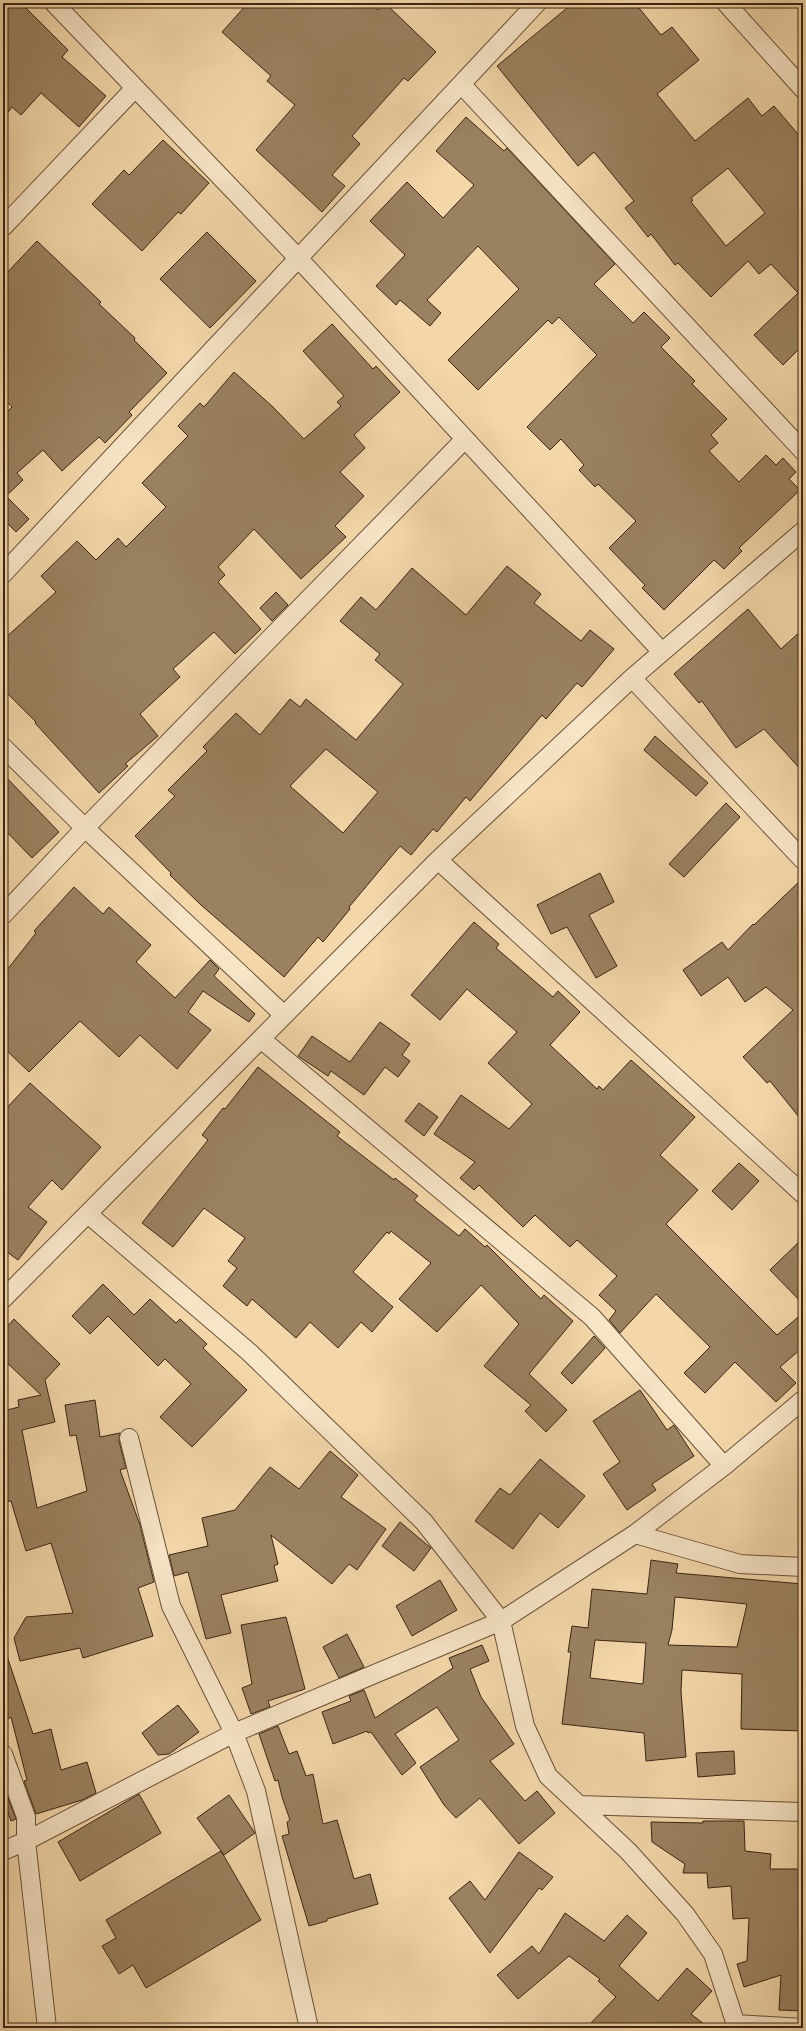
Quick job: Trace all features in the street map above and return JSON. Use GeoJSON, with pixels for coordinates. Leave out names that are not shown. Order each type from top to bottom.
{"type":"FeatureCollection","features":[{"type":"Feature","properties":{"kind":"street"},"geometry":{"type":"LineString","coordinates":[[54,3],[299,258],[662,652]]}},
{"type":"Feature","properties":{"kind":"street"},"geometry":{"type":"LineString","coordinates":[[3,574],[462,85],[537,3]]}},
{"type":"Feature","properties":{"kind":"street"},"geometry":{"type":"LineString","coordinates":[[726,3],[803,89]]}},
{"type":"Feature","properties":{"kind":"street"},"geometry":{"type":"LineString","coordinates":[[462,85],[803,451]]}},
{"type":"Feature","properties":{"kind":"street"},"geometry":{"type":"LineString","coordinates":[[3,226],[135,88]]}},
{"type":"Feature","properties":{"kind":"street"},"geometry":{"type":"LineString","coordinates":[[3,915],[85,828],[465,439]]}},
{"type":"Feature","properties":{"kind":"street"},"geometry":{"type":"LineString","coordinates":[[3,1299],[438,860],[632,678],[803,531]]}},
{"type":"Feature","properties":{"kind":"street"},"geometry":{"type":"LineString","coordinates":[[632,678],[803,860]]}},
{"type":"Feature","properties":{"kind":"street"},"geometry":{"type":"LineString","coordinates":[[3,747],[85,828],[284,1015]]}},
{"type":"Feature","properties":{"kind":"street"},"geometry":{"type":"LineString","coordinates":[[438,860],[803,1194]]}},
{"type":"Feature","properties":{"kind":"street"},"geometry":{"type":"LineString","coordinates":[[261,1039],[592,1317],[724,1466]]}},
{"type":"Feature","properties":{"kind":"street"},"geometry":{"type":"LineString","coordinates":[[88,1214],[249,1352],[424,1522],[501,1621],[524,1726],[548,1776],[628,1851],[685,1914],[713,1954],[737,2026],[803,2028]]}},
{"type":"Feature","properties":{"kind":"street"},"geometry":{"type":"LineString","coordinates":[[3,1851],[26,1841],[234,1733],[501,1621],[635,1534],[724,1466],[803,1400]]}},
{"type":"Feature","properties":{"kind":"street"},"geometry":{"type":"LineString","coordinates":[[129,1438],[171,1606],[234,1733],[256,1791],[309,2028]]}},
{"type":"Feature","properties":{"kind":"street"},"geometry":{"type":"LineString","coordinates":[[635,1534],[740,1564],[803,1567]]}},
{"type":"Feature","properties":{"kind":"street"},"geometry":{"type":"LineString","coordinates":[[3,1754],[26,1817],[26,1841],[47,2028]]}},
{"type":"Feature","properties":{"kind":"street"},"geometry":{"type":"LineString","coordinates":[[579,1805],[803,1812]]}},
{"type":"Feature","properties":{"kind":"building"},"geometry":{"type":"Polygon","coordinates":[[[3,3],[21,3],[68,50],[62,57],[106,96],[79,127],[41,93],[21,115],[12,107],[3,119],[3,3]]]}},
{"type":"Feature","properties":{"kind":"building"},"geometry":{"type":"Polygon","coordinates":[[[248,3],[370,3],[378,10],[385,3],[436,52],[408,81],[404,78],[352,136],[360,144],[332,175],[345,186],[322,212],[256,150],[295,105],[267,81],[271,76],[222,32],[248,3]]]}},
{"type":"Feature","properties":{"kind":"building"},"geometry":{"type":"Polygon","coordinates":[[[573,3],[635,3],[661,35],[672,27],[699,60],[657,94],[695,141],[748,98],[762,116],[774,106],[803,140],[803,345],[783,365],[754,335],[798,293],[771,264],[759,274],[748,261],[711,297],[678,263],[675,265],[651,234],[648,237],[625,208],[634,201],[594,152],[578,166],[497,66],[573,3]],[[728,168],[691,198],[693,200],[691,202],[726,246],[765,213],[728,168]]]}},
{"type":"Feature","properties":{"kind":"building"},"geometry":{"type":"Polygon","coordinates":[[[466,117],[504,151],[507,148],[615,264],[594,284],[633,323],[644,312],[670,338],[661,347],[695,381],[692,384],[727,419],[711,435],[718,443],[709,451],[739,482],[766,455],[776,465],[783,458],[796,472],[789,479],[800,490],[739,548],[742,551],[724,569],[714,560],[664,610],[642,588],[645,585],[609,548],[636,521],[598,484],[595,487],[579,470],[584,465],[561,439],[550,450],[527,427],[597,355],[559,317],[552,324],[548,320],[478,390],[448,360],[519,289],[478,246],[427,300],[441,313],[430,326],[400,300],[396,305],[376,286],[405,255],[370,221],[407,182],[443,218],[474,185],[436,151],[466,117]]]}},
{"type":"Feature","properties":{"kind":"building"},"geometry":{"type":"Polygon","coordinates":[[[163,140],[209,183],[181,214],[178,212],[142,251],[92,204],[124,170],[129,175],[163,140]]]}},
{"type":"Feature","properties":{"kind":"building"},"geometry":{"type":"Polygon","coordinates":[[[207,232],[256,281],[210,328],[160,279],[207,232]]]}},
{"type":"Feature","properties":{"kind":"building"},"geometry":{"type":"Polygon","coordinates":[[[37,241],[101,302],[99,304],[135,338],[134,340],[167,373],[129,412],[132,415],[105,443],[99,437],[62,471],[43,450],[17,473],[23,480],[6,496],[29,519],[16,532],[3,519],[3,416],[12,407],[3,398],[3,277],[37,241]]]}},
{"type":"Feature","properties":{"kind":"building"},"geometry":{"type":"Polygon","coordinates":[[[332,324],[373,369],[376,366],[400,392],[354,435],[365,448],[340,472],[364,496],[335,526],[346,537],[301,579],[254,529],[218,567],[225,575],[218,582],[261,629],[235,654],[214,632],[173,669],[180,677],[140,714],[158,736],[125,764],[128,766],[99,793],[35,723],[36,722],[3,689],[3,640],[56,592],[41,576],[77,541],[96,560],[118,538],[126,547],[166,507],[142,483],[188,436],[178,426],[200,403],[204,407],[234,372],[273,407],[304,439],[341,406],[337,402],[344,396],[303,351],[332,324]]]}},
{"type":"Feature","properties":{"kind":"building"},"geometry":{"type":"Polygon","coordinates":[[[507,566],[541,594],[534,603],[581,641],[590,630],[614,649],[582,687],[577,683],[546,719],[542,715],[470,801],[466,797],[437,832],[433,829],[411,855],[400,846],[349,907],[350,909],[323,942],[318,937],[284,977],[201,905],[170,875],[171,873],[135,836],[175,796],[168,790],[207,751],[203,747],[236,713],[260,735],[290,699],[300,707],[306,699],[356,740],[403,684],[375,660],[380,654],[340,621],[361,597],[376,610],[412,568],[466,615],[507,566]],[[326,749],[290,786],[343,833],[378,792],[326,749]]]}},
{"type":"Feature","properties":{"kind":"building"},"geometry":{"type":"Polygon","coordinates":[[[276,592],[288,605],[272,621],[260,608],[276,592]]]}},
{"type":"Feature","properties":{"kind":"building"},"geometry":{"type":"Polygon","coordinates":[[[748,609],[781,649],[803,629],[803,772],[764,729],[736,748],[702,701],[699,703],[674,674],[748,609]]]}},
{"type":"Feature","properties":{"kind":"building"},"geometry":{"type":"Polygon","coordinates":[[[655,736],[708,783],[696,796],[644,750],[655,736]]]}},
{"type":"Feature","properties":{"kind":"building"},"geometry":{"type":"Polygon","coordinates":[[[3,774],[59,832],[32,858],[3,828],[3,774]]]}},
{"type":"Feature","properties":{"kind":"building"},"geometry":{"type":"Polygon","coordinates":[[[726,803],[740,817],[684,877],[669,864],[726,803]]]}},
{"type":"Feature","properties":{"kind":"building"},"geometry":{"type":"Polygon","coordinates":[[[600,873],[614,902],[589,915],[617,966],[596,978],[567,927],[551,934],[537,905],[600,873]]]}},
{"type":"Feature","properties":{"kind":"building"},"geometry":{"type":"Polygon","coordinates":[[[803,878],[803,1122],[770,1081],[767,1083],[743,1057],[793,1010],[766,987],[745,1002],[728,977],[701,996],[683,970],[722,942],[728,950],[753,924],[754,925],[803,878]]]}},
{"type":"Feature","properties":{"kind":"building"},"geometry":{"type":"Polygon","coordinates":[[[74,887],[103,914],[109,907],[151,945],[136,962],[175,998],[210,960],[219,969],[214,976],[255,1014],[249,1022],[203,991],[188,1012],[211,1030],[177,1069],[140,1035],[119,1057],[80,1021],[29,1072],[3,1047],[3,975],[36,933],[34,931],[74,887]]]}},
{"type":"Feature","properties":{"kind":"building"},"geometry":{"type":"Polygon","coordinates":[[[474,922],[499,944],[496,948],[553,997],[558,991],[580,1012],[550,1045],[597,1089],[599,1086],[603,1090],[631,1060],[695,1117],[660,1155],[698,1190],[666,1224],[777,1335],[803,1313],[803,1347],[780,1367],[796,1383],[776,1402],[735,1362],[705,1393],[684,1373],[710,1347],[656,1294],[620,1333],[609,1320],[616,1311],[599,1295],[617,1276],[577,1240],[570,1247],[535,1215],[523,1227],[479,1185],[474,1190],[460,1178],[475,1162],[434,1134],[461,1095],[509,1129],[532,1104],[488,1063],[517,1032],[467,989],[440,1020],[411,995],[474,922]]]}},
{"type":"Feature","properties":{"kind":"building"},"geometry":{"type":"Polygon","coordinates":[[[380,1022],[410,1044],[402,1055],[410,1061],[398,1077],[385,1067],[364,1095],[331,1071],[328,1076],[298,1056],[312,1036],[350,1062],[380,1022]]]}},
{"type":"Feature","properties":{"kind":"building"},"geometry":{"type":"Polygon","coordinates":[[[258,1067],[340,1132],[337,1136],[394,1180],[395,1178],[418,1196],[414,1200],[459,1236],[465,1229],[485,1247],[487,1245],[541,1299],[544,1295],[573,1321],[529,1374],[567,1410],[546,1432],[525,1411],[531,1405],[484,1366],[519,1324],[481,1285],[437,1332],[399,1299],[431,1263],[391,1231],[389,1234],[387,1232],[353,1272],[393,1307],[372,1332],[361,1322],[338,1348],[310,1322],[296,1338],[252,1299],[247,1306],[223,1286],[237,1268],[228,1261],[245,1238],[204,1208],[173,1247],[142,1223],[208,1140],[202,1135],[223,1108],[225,1109],[258,1067]]]}},
{"type":"Feature","properties":{"kind":"building"},"geometry":{"type":"Polygon","coordinates":[[[30,1083],[101,1147],[62,1190],[52,1180],[28,1207],[47,1222],[18,1260],[3,1249],[3,1112],[30,1083]]]}},
{"type":"Feature","properties":{"kind":"building"},"geometry":{"type":"Polygon","coordinates":[[[419,1103],[438,1117],[424,1136],[405,1121],[419,1103]]]}},
{"type":"Feature","properties":{"kind":"building"},"geometry":{"type":"Polygon","coordinates":[[[739,1163],[759,1181],[732,1210],[712,1191],[739,1163]]]}},
{"type":"Feature","properties":{"kind":"building"},"geometry":{"type":"Polygon","coordinates":[[[803,1238],[803,1304],[770,1270],[803,1238]]]}},
{"type":"Feature","properties":{"kind":"building"},"geometry":{"type":"Polygon","coordinates":[[[103,1284],[134,1315],[150,1299],[176,1323],[180,1319],[207,1344],[203,1348],[247,1390],[192,1447],[160,1417],[191,1384],[165,1359],[158,1366],[108,1316],[90,1334],[72,1316],[103,1284]]]}},
{"type":"Feature","properties":{"kind":"building"},"geometry":{"type":"Polygon","coordinates":[[[14,1319],[60,1364],[45,1380],[55,1422],[22,1430],[37,1508],[87,1491],[76,1435],[70,1436],[65,1405],[95,1400],[100,1437],[120,1433],[119,1441],[126,1468],[120,1470],[140,1525],[154,1582],[138,1588],[153,1636],[83,1658],[80,1648],[20,1661],[14,1638],[26,1617],[73,1613],[51,1543],[26,1551],[11,1501],[3,1502],[3,1411],[19,1407],[18,1400],[41,1395],[3,1359],[3,1331],[14,1319]]]}},
{"type":"Feature","properties":{"kind":"building"},"geometry":{"type":"Polygon","coordinates":[[[594,1336],[605,1348],[572,1384],[561,1373],[594,1336]]]}},
{"type":"Feature","properties":{"kind":"building"},"geometry":{"type":"Polygon","coordinates":[[[640,1390],[667,1430],[674,1425],[694,1456],[652,1484],[656,1490],[627,1510],[603,1474],[620,1462],[593,1421],[640,1390]]]}},
{"type":"Feature","properties":{"kind":"building"},"geometry":{"type":"Polygon","coordinates":[[[330,1451],[358,1475],[341,1497],[386,1529],[357,1570],[349,1564],[332,1584],[271,1535],[278,1564],[274,1566],[278,1581],[221,1595],[231,1633],[206,1639],[188,1572],[174,1576],[169,1555],[208,1546],[202,1518],[235,1510],[270,1467],[299,1489],[330,1451]]]}},
{"type":"Feature","properties":{"kind":"building"},"geometry":{"type":"Polygon","coordinates":[[[540,1459],[585,1496],[558,1528],[540,1513],[513,1549],[475,1521],[500,1488],[510,1495],[540,1459]]]}},
{"type":"Feature","properties":{"kind":"building"},"geometry":{"type":"Polygon","coordinates":[[[400,1522],[431,1548],[414,1571],[382,1546],[400,1522]]]}},
{"type":"Feature","properties":{"kind":"building"},"geometry":{"type":"Polygon","coordinates":[[[651,1560],[678,1564],[676,1573],[803,1584],[803,1731],[741,1729],[742,1674],[682,1670],[681,1691],[686,1757],[646,1761],[644,1733],[562,1724],[571,1652],[568,1652],[572,1626],[588,1628],[592,1589],[647,1594],[651,1560]],[[675,1597],[672,1630],[668,1645],[737,1647],[747,1604],[675,1597]],[[595,1640],[590,1678],[643,1684],[646,1643],[595,1640]]]}},
{"type":"Feature","properties":{"kind":"building"},"geometry":{"type":"Polygon","coordinates":[[[440,1580],[457,1610],[412,1636],[396,1606],[440,1580]]]}},
{"type":"Feature","properties":{"kind":"building"},"geometry":{"type":"Polygon","coordinates":[[[286,1617],[305,1689],[268,1701],[270,1707],[251,1714],[242,1688],[252,1684],[241,1625],[286,1617]]]}},
{"type":"Feature","properties":{"kind":"building"},"geometry":{"type":"Polygon","coordinates":[[[347,1634],[364,1667],[339,1678],[323,1647],[347,1634]]]}},
{"type":"Feature","properties":{"kind":"building"},"geometry":{"type":"Polygon","coordinates":[[[482,1645],[489,1661],[470,1669],[481,1697],[514,1744],[490,1761],[525,1801],[537,1791],[555,1813],[519,1844],[480,1798],[456,1818],[444,1805],[420,1767],[459,1740],[437,1707],[395,1734],[416,1763],[402,1775],[371,1732],[368,1733],[367,1731],[333,1744],[322,1712],[351,1701],[349,1696],[364,1690],[375,1718],[453,1668],[449,1658],[482,1645]]]}},
{"type":"Feature","properties":{"kind":"building"},"geometry":{"type":"Polygon","coordinates":[[[6,1653],[33,1734],[51,1729],[61,1770],[87,1762],[96,1793],[82,1800],[36,1814],[24,1781],[27,1780],[11,1717],[8,1719],[3,1705],[3,1654],[6,1653]]]}},
{"type":"Feature","properties":{"kind":"building"},"geometry":{"type":"Polygon","coordinates":[[[178,1705],[199,1732],[169,1754],[158,1755],[142,1733],[178,1705]]]}},
{"type":"Feature","properties":{"kind":"building"},"geometry":{"type":"Polygon","coordinates":[[[278,1726],[289,1754],[297,1751],[306,1776],[313,1774],[323,1824],[337,1820],[354,1879],[370,1874],[378,1904],[327,1919],[327,1921],[309,1926],[282,1836],[289,1834],[287,1822],[290,1820],[278,1780],[275,1781],[259,1734],[278,1726]]]}},
{"type":"Feature","properties":{"kind":"building"},"geometry":{"type":"Polygon","coordinates":[[[734,1751],[735,1774],[698,1777],[696,1753],[734,1751]]]}},
{"type":"Feature","properties":{"kind":"building"},"geometry":{"type":"Polygon","coordinates":[[[4,1788],[16,1819],[11,1821],[3,1797],[4,1788]]]}},
{"type":"Feature","properties":{"kind":"building"},"geometry":{"type":"Polygon","coordinates":[[[139,1794],[161,1833],[80,1881],[58,1842],[139,1794]]]}},
{"type":"Feature","properties":{"kind":"building"},"geometry":{"type":"Polygon","coordinates":[[[229,1795],[255,1833],[224,1855],[197,1818],[229,1795]]]}},
{"type":"Feature","properties":{"kind":"building"},"geometry":{"type":"Polygon","coordinates":[[[703,1821],[744,1821],[745,1851],[771,1854],[770,1869],[800,1869],[798,1922],[803,1922],[803,2011],[779,2010],[781,1975],[744,1987],[737,1964],[747,1961],[749,1918],[733,1919],[731,1886],[708,1888],[707,1873],[683,1873],[685,1864],[652,1842],[651,1822],[703,1823],[703,1821]]]}},
{"type":"Feature","properties":{"kind":"building"},"geometry":{"type":"Polygon","coordinates":[[[221,1851],[261,1920],[146,1988],[133,1965],[119,1974],[102,1946],[116,1938],[106,1920],[221,1851]]]}},
{"type":"Feature","properties":{"kind":"building"},"geometry":{"type":"Polygon","coordinates":[[[519,1852],[553,1877],[542,1890],[539,1888],[490,1953],[449,1898],[470,1881],[485,1900],[519,1852]]]}},
{"type":"Feature","properties":{"kind":"building"},"geometry":{"type":"Polygon","coordinates":[[[565,1913],[604,1941],[627,1915],[647,1933],[619,1966],[658,2001],[687,1968],[712,1991],[691,2014],[709,2028],[586,2028],[616,1997],[598,1981],[600,1979],[569,1956],[518,1999],[497,1975],[532,1946],[539,1954],[565,1913]]]}}]}
